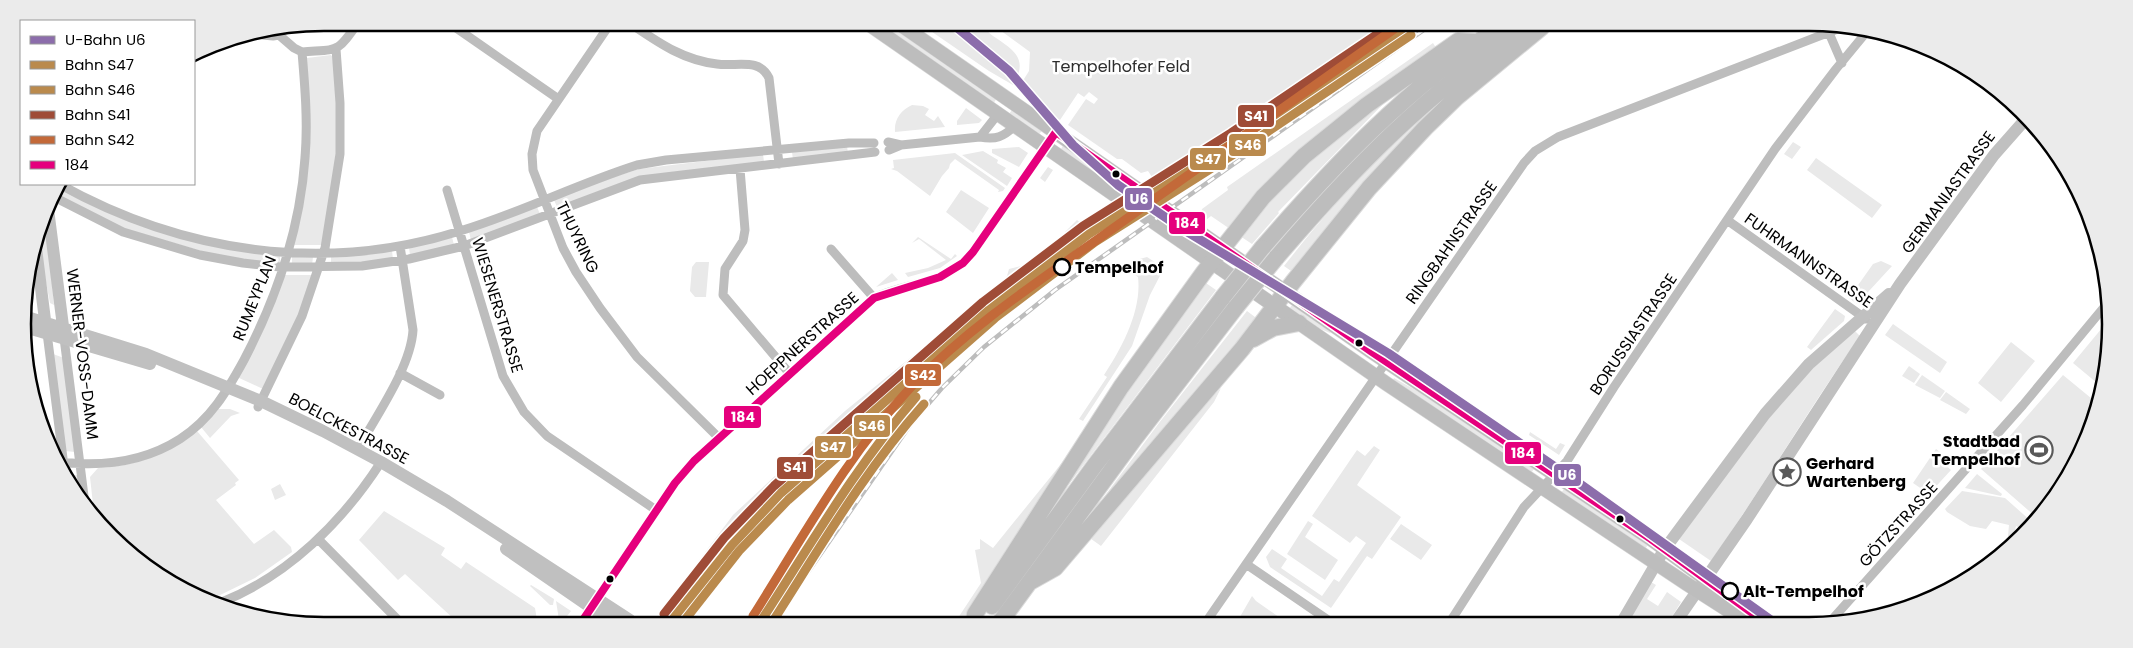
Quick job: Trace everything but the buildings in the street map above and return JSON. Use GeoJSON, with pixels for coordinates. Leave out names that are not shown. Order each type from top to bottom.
{"type":"FeatureCollection","features":[{"type":"Feature","properties":{"kind":"highway"},"geometry":{"type":"LineString","coordinates":[[984,617],[1095,465],[1269,253],[1320,181],[1376,125],[1413,93],[1477,42],[1494,31]]}},
{"type":"Feature","properties":{"kind":"highway"},"geometry":{"type":"LineString","coordinates":[[1269,253],[1401,124],[1465,71],[1521,31]]}},
{"type":"Feature","properties":{"kind":"highway"},"geometry":{"type":"LineString","coordinates":[[1030,582],[1055,568],[1246,345],[1369,188],[1457,97],[1537,31]]}},
{"type":"Feature","properties":{"kind":"highway"},"geometry":{"type":"LineString","coordinates":[[975,617],[1121,387],[1211,263],[1263,197],[1290,169],[1331,134],[1458,41],[1477,42]]}},
{"type":"Feature","properties":{"kind":"highway"},"geometry":{"type":"LineString","coordinates":[[1004,617],[1136,438],[1230,302]]}},
{"type":"Feature","properties":{"kind":"highway"},"geometry":{"type":"LineString","coordinates":[[1246,345],[1268,330],[1299,323]]}},
{"type":"Feature","properties":{"kind":"main road"},"geometry":{"type":"LineString","coordinates":[[879,31],[1376,376],[1738,617]]}},
{"type":"Feature","properties":{"kind":"main road"},"geometry":{"type":"LineString","coordinates":[[910,31],[1386,362],[1664,550],[1758,617]]}},
{"type":"Feature","properties":{"kind":"street"},"geometry":{"type":"LineString","coordinates":[[281,35],[302,52],[336,49],[352,31]]}},
{"type":"Feature","properties":{"kind":"street"},"geometry":{"type":"LineString","coordinates":[[461,31],[557,98]]}},
{"type":"Feature","properties":{"kind":"street","name":"THUYRING"},"geometry":{"type":"LineString","coordinates":[[605,31],[557,98],[537,130],[532,149],[533,170],[563,248],[576,272],[637,357],[661,383],[719,438]]}},
{"type":"Feature","properties":{"kind":"street"},"geometry":{"type":"LineString","coordinates":[[642,31],[682,56],[708,63],[723,65],[753,64],[762,68],[769,78],[779,164]]}},
{"type":"Feature","properties":{"kind":"street"},"geometry":{"type":"LineString","coordinates":[[1829,33],[1842,63]]}},
{"type":"Feature","properties":{"kind":"street","name":"RINGBAHNSTRASSE"},"geometry":{"type":"LineString","coordinates":[[1209,617],[1524,163],[1539,148],[1558,137],[1829,33]]}},
{"type":"Feature","properties":{"kind":"street","name":"BORUSSIASTRASSE"},"geometry":{"type":"LineString","coordinates":[[1453,617],[1524,507],[1568,461],[1614,387],[1776,149],[1863,37]]}},
{"type":"Feature","properties":{"kind":"street"},"geometry":{"type":"LineString","coordinates":[[259,404],[302,316],[324,253],[340,154],[340,104],[336,49]]}},
{"type":"Feature","properties":{"kind":"street","name":"RUMEYPLAN"},"geometry":{"type":"LineString","coordinates":[[67,464],[80,465],[127,461],[155,452],[181,438],[206,419],[227,390],[256,337],[288,253],[299,203],[305,159],[306,118],[302,52]]}},
{"type":"Feature","properties":{"kind":"street"},"geometry":{"type":"LineString","coordinates":[[980,137],[1008,99]]}},
{"type":"Feature","properties":{"kind":"street","name":"GERMANIASTRASSE"},"geometry":{"type":"LineString","coordinates":[[1900,284],[1994,155],[2022,123]]}},
{"type":"Feature","properties":{"kind":"street"},"geometry":{"type":"LineString","coordinates":[[889,146],[980,137],[996,138],[1004,135],[1015,126]]}},
{"type":"Feature","properties":{"kind":"street","name":"HOEPPNERSTRASSE"},"geometry":{"type":"LineString","coordinates":[[585,617],[656,510],[682,475],[719,438],[874,298],[887,292],[942,277],[958,268],[973,252],[1056,132]]}},
{"type":"Feature","properties":{"kind":"street"},"geometry":{"type":"LineString","coordinates":[[860,143],[861,154]]}},
{"type":"Feature","properties":{"kind":"street"},"geometry":{"type":"LineString","coordinates":[[59,200],[123,232],[172,248],[229,261],[284,267],[362,266],[402,260],[464,246],[640,180],[861,154],[875,147],[860,143],[666,160],[637,165],[460,232],[400,246],[324,253],[288,253],[225,246],[176,234],[129,218],[65,187]]}},
{"type":"Feature","properties":{"kind":"street"},"geometry":{"type":"LineString","coordinates":[[740,169],[745,230],[744,242],[725,269],[723,295],[790,374]]}},
{"type":"Feature","properties":{"kind":"street","name":"WIESENERSTRASSE"},"geometry":{"type":"LineString","coordinates":[[447,190],[504,376],[524,412],[547,436],[656,510]]}},
{"type":"Feature","properties":{"kind":"street","name":"FUHRMANNSTRASSE"},"geometry":{"type":"LineString","coordinates":[[1726,220],[1875,325]]}},
{"type":"Feature","properties":{"kind":"street","name":"WERNER-VOSS-DAMM"},"geometry":{"type":"LineString","coordinates":[[50,223],[83,490]]}},
{"type":"Feature","properties":{"kind":"street"},"geometry":{"type":"LineString","coordinates":[[358,449],[400,373],[412,342],[413,330],[400,246]]}},
{"type":"Feature","properties":{"kind":"street","name":"HOEPPNERSTRASSE"},"geometry":{"type":"LineString","coordinates":[[831,250],[874,298]]}},
{"type":"Feature","properties":{"kind":"street","name":"WERNER-VOSS-DAMM"},"geometry":{"type":"LineString","coordinates":[[38,263],[61,452]]}},
{"type":"Feature","properties":{"kind":"street"},"geometry":{"type":"LineString","coordinates":[[1625,617],[1664,550],[1777,399],[1809,364],[1900,284]]}},
{"type":"Feature","properties":{"kind":"street"},"geometry":{"type":"LineString","coordinates":[[1678,617],[1875,325],[1900,284]]}},
{"type":"Feature","properties":{"kind":"street","name":"GÖTZSTRASSE"},"geometry":{"type":"LineString","coordinates":[[1836,615],[2023,406],[2101,311]]}},
{"type":"Feature","properties":{"kind":"street","name":"BOELCKESTRASSE"},"geometry":{"type":"LineString","coordinates":[[31,319],[46,328],[120,350],[227,390],[358,449],[379,465],[487,536],[594,604],[623,617]]}},
{"type":"Feature","properties":{"kind":"street","name":"BOELCKESTRASSE"},"geometry":{"type":"LineString","coordinates":[[31,328],[46,328]]}},
{"type":"Feature","properties":{"kind":"street"},"geometry":{"type":"LineString","coordinates":[[400,373],[440,395]]}},
{"type":"Feature","properties":{"kind":"street","name":"BOELCKESTRASSE"},"geometry":{"type":"LineString","coordinates":[[259,404],[302,428],[379,465]]}},
{"type":"Feature","properties":{"kind":"street"},"geometry":{"type":"LineString","coordinates":[[227,600],[246,591],[272,575],[318,539],[348,508],[379,465]]}},
{"type":"Feature","properties":{"kind":"street"},"geometry":{"type":"LineString","coordinates":[[318,539],[395,617]]}},
{"type":"Feature","properties":{"kind":"street"},"geometry":{"type":"LineString","coordinates":[[1246,564],[1323,617]]}},
{"type":"Feature","properties":{"kind":"street","name":"BOELCKESTRASSE"},"geometry":{"type":"LineString","coordinates":[[594,604],[606,617]]}},
{"type":"Feature","properties":{"kind":"green space"},"geometry":{"type":"Polygon","coordinates":[[[888,31],[901,31],[997,98],[993,104],[888,31]]]}},
{"type":"Feature","properties":{"kind":"green space"},"geometry":{"type":"Polygon","coordinates":[[[931,31],[987,31],[1013,51],[1017,56],[1020,68],[1013,85],[931,31]]]}},
{"type":"Feature","properties":{"kind":"green space","name":"Tempelhofer Feld"},"geometry":{"type":"Polygon","coordinates":[[[1001,31],[1388,31],[1158,186],[1148,171],[1141,173],[1068,125],[1086,99],[1094,104],[1098,99],[1089,92],[1084,97],[1078,93],[1060,120],[1032,101],[1019,87],[1029,71],[1030,52],[1001,31]]]}},
{"type":"Feature","properties":{"kind":"green space"},"geometry":{"type":"Polygon","coordinates":[[[1433,43],[1438,51],[1340,120],[1284,164],[1230,229],[1211,216],[1206,220],[1200,216],[1202,209],[1228,190],[1227,187],[1433,43]]]}},
{"type":"Feature","properties":{"kind":"green space"},"geometry":{"type":"Polygon","coordinates":[[[331,55],[334,59],[339,104],[335,169],[323,245],[293,245],[296,232],[307,58],[331,55]]]}},
{"type":"Feature","properties":{"kind":"green space"},"geometry":{"type":"Polygon","coordinates":[[[1447,99],[1294,273],[1284,266],[1360,177],[1402,136],[1447,99]]]}},
{"type":"Feature","properties":{"kind":"green space"},"geometry":{"type":"Polygon","coordinates":[[[1387,100],[1278,212],[1252,244],[1240,236],[1255,217],[1306,165],[1380,103],[1387,100]]]}},
{"type":"Feature","properties":{"kind":"green space"},"geometry":{"type":"Polygon","coordinates":[[[912,105],[923,106],[929,109],[925,115],[934,121],[938,116],[945,127],[895,132],[899,116],[912,105]]]}},
{"type":"Feature","properties":{"kind":"green space"},"geometry":{"type":"Polygon","coordinates":[[[966,108],[982,120],[979,123],[957,125],[957,121],[966,108]]]}},
{"type":"Feature","properties":{"kind":"green space"},"geometry":{"type":"Polygon","coordinates":[[[1012,110],[1043,129],[1038,136],[1009,114],[1012,110]]]}},
{"type":"Feature","properties":{"kind":"green space"},"geometry":{"type":"Polygon","coordinates":[[[1793,142],[1801,147],[1792,159],[1784,154],[1793,142]]]}},
{"type":"Feature","properties":{"kind":"green space"},"geometry":{"type":"Polygon","coordinates":[[[1064,144],[1124,184],[1118,192],[1059,152],[1064,144]]]}},
{"type":"Feature","properties":{"kind":"green space"},"geometry":{"type":"Polygon","coordinates":[[[847,146],[848,154],[793,160],[792,152],[847,146]]]}},
{"type":"Feature","properties":{"kind":"green space"},"geometry":{"type":"Polygon","coordinates":[[[1019,147],[1028,153],[1019,167],[992,153],[992,149],[1019,147]]]}},
{"type":"Feature","properties":{"kind":"green space"},"geometry":{"type":"Polygon","coordinates":[[[983,151],[998,160],[997,163],[1006,168],[1003,172],[1012,178],[1007,186],[962,155],[983,151]]]}},
{"type":"Feature","properties":{"kind":"green space"},"geometry":{"type":"Polygon","coordinates":[[[955,153],[1005,188],[1003,191],[998,192],[999,190],[955,159],[930,196],[897,171],[891,169],[894,168],[893,160],[955,153]]]}},
{"type":"Feature","properties":{"kind":"green space"},"geometry":{"type":"Polygon","coordinates":[[[763,154],[764,162],[630,180],[557,207],[554,200],[607,179],[639,169],[763,154]]]}},
{"type":"Feature","properties":{"kind":"green space"},"geometry":{"type":"Polygon","coordinates":[[[1816,158],[1882,205],[1872,218],[1807,170],[1816,158]]]}},
{"type":"Feature","properties":{"kind":"green space"},"geometry":{"type":"Polygon","coordinates":[[[1048,167],[1053,170],[1045,182],[1040,178],[1048,167]]]}},
{"type":"Feature","properties":{"kind":"green space"},"geometry":{"type":"Polygon","coordinates":[[[64,190],[108,213],[145,227],[202,244],[280,256],[280,264],[219,256],[125,229],[60,197],[64,190]]]}},
{"type":"Feature","properties":{"kind":"green space"},"geometry":{"type":"Polygon","coordinates":[[[961,190],[989,208],[973,233],[946,212],[961,190]]]}},
{"type":"Feature","properties":{"kind":"green space"},"geometry":{"type":"Polygon","coordinates":[[[537,207],[540,214],[471,240],[469,232],[537,207]]]}},
{"type":"Feature","properties":{"kind":"green space"},"geometry":{"type":"Polygon","coordinates":[[[1077,220],[1083,225],[1094,228],[1009,291],[1002,282],[1007,276],[1009,269],[1021,266],[1068,234],[1065,232],[1077,220]]]}},
{"type":"Feature","properties":{"kind":"green space"},"geometry":{"type":"Polygon","coordinates":[[[47,230],[54,305],[50,303],[40,252],[47,230]]]}},
{"type":"Feature","properties":{"kind":"green space"},"geometry":{"type":"Polygon","coordinates":[[[452,237],[454,245],[410,256],[409,247],[452,237]]]}},
{"type":"Feature","properties":{"kind":"green space"},"geometry":{"type":"Polygon","coordinates":[[[918,237],[951,259],[955,254],[957,256],[940,268],[908,277],[905,273],[928,268],[946,260],[919,239],[912,243],[918,237]]]}},
{"type":"Feature","properties":{"kind":"green space"},"geometry":{"type":"Polygon","coordinates":[[[392,251],[393,259],[331,265],[331,257],[392,251]]]}},
{"type":"Feature","properties":{"kind":"green space"},"geometry":{"type":"Polygon","coordinates":[[[292,256],[313,257],[312,265],[292,264],[292,256]]]}},
{"type":"Feature","properties":{"kind":"green space"},"geometry":{"type":"Polygon","coordinates":[[[1147,257],[1164,268],[1150,295],[1132,346],[1083,421],[1079,419],[1107,377],[1104,375],[1124,341],[1134,315],[1137,302],[1138,277],[1126,269],[1136,260],[1147,257]]]}},
{"type":"Feature","properties":{"kind":"green space"},"geometry":{"type":"Polygon","coordinates":[[[1881,261],[1892,266],[1857,304],[1849,298],[1873,264],[1881,261]]]}},
{"type":"Feature","properties":{"kind":"green space"},"geometry":{"type":"Polygon","coordinates":[[[696,262],[709,262],[706,297],[695,297],[690,291],[692,267],[696,262]]]}},
{"type":"Feature","properties":{"kind":"green space"},"geometry":{"type":"Polygon","coordinates":[[[892,273],[898,280],[876,287],[892,273]]]}},
{"type":"Feature","properties":{"kind":"green space"},"geometry":{"type":"Polygon","coordinates":[[[284,275],[314,275],[302,309],[263,389],[237,377],[284,275]]]}},
{"type":"Feature","properties":{"kind":"green space"},"geometry":{"type":"Polygon","coordinates":[[[1203,281],[1216,290],[1048,512],[1082,455],[1203,281]]]}},
{"type":"Feature","properties":{"kind":"green space"},"geometry":{"type":"Polygon","coordinates":[[[989,294],[993,299],[942,341],[781,485],[709,563],[669,617],[661,617],[676,591],[733,515],[845,411],[989,294]]]}},
{"type":"Feature","properties":{"kind":"green space"},"geometry":{"type":"Polygon","coordinates":[[[1292,305],[1331,332],[1316,327],[1289,309],[1292,305]]]}},
{"type":"Feature","properties":{"kind":"green space"},"geometry":{"type":"Polygon","coordinates":[[[1835,309],[1845,316],[1844,321],[1811,350],[1807,347],[1835,309]]]}},
{"type":"Feature","properties":{"kind":"green space"},"geometry":{"type":"Polygon","coordinates":[[[1247,311],[1259,320],[1095,509],[1159,423],[1247,311]]]}},
{"type":"Feature","properties":{"kind":"green space"},"geometry":{"type":"Polygon","coordinates":[[[1893,324],[1947,362],[1940,373],[1885,335],[1893,324]]]}},
{"type":"Feature","properties":{"kind":"green space"},"geometry":{"type":"Polygon","coordinates":[[[2102,328],[2096,382],[2073,363],[2102,328]]]}},
{"type":"Feature","properties":{"kind":"green space"},"geometry":{"type":"Polygon","coordinates":[[[1855,331],[1860,336],[1711,561],[1679,539],[1767,420],[1815,366],[1855,331]]]}},
{"type":"Feature","properties":{"kind":"green space"},"geometry":{"type":"Polygon","coordinates":[[[2011,342],[2035,361],[2001,402],[1978,383],[2011,342]]]}},
{"type":"Feature","properties":{"kind":"green space"},"geometry":{"type":"Polygon","coordinates":[[[53,354],[64,358],[75,452],[65,451],[53,354]]]}},
{"type":"Feature","properties":{"kind":"green space"},"geometry":{"type":"Polygon","coordinates":[[[1909,366],[1920,374],[1914,383],[1902,376],[1909,366]]]}},
{"type":"Feature","properties":{"kind":"green space"},"geometry":{"type":"Polygon","coordinates":[[[1922,375],[1945,391],[1940,398],[1915,385],[1922,375]]]}},
{"type":"Feature","properties":{"kind":"green space","name":"Stadtbad Tempelhof"},"geometry":{"type":"Polygon","coordinates":[[[2063,375],[2092,399],[2072,453],[2052,487],[2032,513],[1981,469],[2063,375]]]}},
{"type":"Feature","properties":{"kind":"green space"},"geometry":{"type":"Polygon","coordinates":[[[1394,378],[1426,396],[1534,469],[1531,473],[1392,381],[1394,378]]]}},
{"type":"Feature","properties":{"kind":"green space"},"geometry":{"type":"Polygon","coordinates":[[[1221,388],[1214,402],[1101,546],[1087,536],[1182,426],[1221,388]]]}},
{"type":"Feature","properties":{"kind":"green space"},"geometry":{"type":"Polygon","coordinates":[[[1946,392],[1970,409],[1966,414],[1940,400],[1946,392]]]}},
{"type":"Feature","properties":{"kind":"green space"},"geometry":{"type":"Polygon","coordinates":[[[218,409],[230,409],[240,413],[231,416],[210,438],[201,427],[218,409]]]}},
{"type":"Feature","properties":{"kind":"green space"},"geometry":{"type":"Polygon","coordinates":[[[197,431],[239,480],[235,483],[236,485],[216,500],[254,544],[274,530],[291,547],[292,552],[255,578],[218,596],[178,578],[131,544],[93,503],[90,477],[98,468],[113,467],[139,461],[173,446],[197,431]]]}},
{"type":"Feature","properties":{"kind":"green space"},"geometry":{"type":"Polygon","coordinates":[[[1530,432],[1556,449],[1560,443],[1565,445],[1559,455],[1529,435],[1530,432]]]}},
{"type":"Feature","properties":{"kind":"green space"},"geometry":{"type":"Polygon","coordinates":[[[1374,446],[1380,450],[1357,485],[1401,517],[1372,559],[1367,556],[1331,608],[1270,567],[1266,557],[1272,549],[1287,559],[1281,568],[1322,596],[1334,579],[1339,582],[1366,543],[1356,536],[1350,543],[1312,516],[1357,450],[1365,456],[1374,446]]]}},
{"type":"Feature","properties":{"kind":"green space"},"geometry":{"type":"Polygon","coordinates":[[[1936,449],[1943,454],[1944,464],[1951,470],[1929,494],[1913,483],[1936,449]]]}},
{"type":"Feature","properties":{"kind":"green space"},"geometry":{"type":"Polygon","coordinates":[[[1065,459],[969,617],[959,617],[981,583],[975,550],[980,549],[980,539],[993,548],[1065,459]]]}},
{"type":"Feature","properties":{"kind":"green space"},"geometry":{"type":"Polygon","coordinates":[[[1977,474],[2002,494],[2001,496],[1965,488],[1977,474]]]}},
{"type":"Feature","properties":{"kind":"green space"},"geometry":{"type":"Polygon","coordinates":[[[74,475],[78,475],[79,484],[74,475]]]}},
{"type":"Feature","properties":{"kind":"green space"},"geometry":{"type":"Polygon","coordinates":[[[280,484],[286,495],[275,500],[271,489],[280,484]]]}},
{"type":"Feature","properties":{"kind":"green space"},"geometry":{"type":"Polygon","coordinates":[[[1564,489],[1648,545],[1645,549],[1561,493],[1564,489]]]}},
{"type":"Feature","properties":{"kind":"green space"},"geometry":{"type":"Polygon","coordinates":[[[1962,491],[2005,498],[2028,518],[2018,529],[2016,526],[2014,532],[2008,539],[2009,525],[1992,521],[1986,529],[1970,526],[1945,509],[1962,491]]]}},
{"type":"Feature","properties":{"kind":"green space"},"geometry":{"type":"Polygon","coordinates":[[[384,511],[445,548],[441,555],[461,569],[466,562],[535,608],[536,617],[452,617],[405,574],[398,580],[359,540],[384,511]]]}},
{"type":"Feature","properties":{"kind":"green space"},"geometry":{"type":"Polygon","coordinates":[[[1308,521],[1313,524],[1305,537],[1338,560],[1325,580],[1287,554],[1308,521]]]}},
{"type":"Feature","properties":{"kind":"green space"},"geometry":{"type":"Polygon","coordinates":[[[1401,524],[1432,545],[1421,560],[1390,539],[1401,524]]]}},
{"type":"Feature","properties":{"kind":"green space"},"geometry":{"type":"Polygon","coordinates":[[[1651,582],[1656,585],[1647,599],[1658,606],[1667,592],[1681,602],[1672,617],[1631,617],[1651,582]]]}},
{"type":"Feature","properties":{"kind":"green space"},"geometry":{"type":"Polygon","coordinates":[[[531,585],[554,599],[553,605],[550,605],[531,585]]]}},
{"type":"Feature","properties":{"kind":"green space"},"geometry":{"type":"Polygon","coordinates":[[[1252,596],[1279,617],[1240,617],[1252,596]]]}},
{"type":"Feature","properties":{"kind":"green space"},"geometry":{"type":"Polygon","coordinates":[[[556,601],[571,611],[566,617],[559,617],[556,601]]]}},
{"type":"Feature","properties":{"kind":"railway"},"geometry":{"type":"LineString","coordinates":[[777,617],[911,424],[942,388],[984,347],[1055,290],[1422,31]]}},
{"type":"Feature","properties":{"kind":"metro line","name":"U6"},"geometry":{"type":"LineString","coordinates":[[961,31],[1009,71],[1073,145],[1118,185],[1184,230],[1388,353],[1583,486],[1767,617]]}},
{"type":"Feature","properties":{"kind":"rail line","name":"S41"},"geometry":{"type":"LineString","coordinates":[[664,614],[724,538],[774,486],[983,302],[1083,226],[1231,133],[1382,31]]}},
{"type":"Feature","properties":{"kind":"rail line","name":"S42"},"geometry":{"type":"LineString","coordinates":[[753,616],[808,526],[867,440],[889,412],[935,363],[984,322],[1036,283],[1391,31]]}},
{"type":"Feature","properties":{"kind":"rail line","name":"S47"},"geometry":{"type":"LineString","coordinates":[[674,617],[732,545],[781,493],[989,310],[1089,234],[1236,141],[1399,31]]}},
{"type":"Feature","properties":{"kind":"rail line","name":"S46"},"geometry":{"type":"LineString","coordinates":[[687,617],[739,551],[788,500],[995,318],[1095,242],[1242,149],[1411,35]]}},
{"type":"Feature","properties":{"kind":"rail line","name":"S47"},"geometry":{"type":"LineString","coordinates":[[764,617],[854,478],[894,423],[916,397]]}},
{"type":"Feature","properties":{"kind":"rail line","name":"S46"},"geometry":{"type":"LineString","coordinates":[[776,617],[863,482],[882,455],[924,404]]}},
{"type":"Feature","properties":{"kind":"transit line","name":"184"},"geometry":{"type":"LineString","coordinates":[[585,617],[675,483],[694,461],[874,298],[940,277],[963,263],[973,252],[1056,132],[1372,352],[1651,539],[1758,617]]}},
{"type":"Feature","properties":{"kind":"place","name":"Tempelhof"},"geometry":{"type":"Point","coordinates":[1062,267]}},
{"type":"Feature","properties":{"kind":"place","name":"Stadtbad Tempelhof"},"geometry":{"type":"Point","coordinates":[2039,450]}},
{"type":"Feature","properties":{"kind":"place","name":"Gerhard Wartenberg"},"geometry":{"type":"Point","coordinates":[1787,472]}},
{"type":"Feature","properties":{"kind":"place","name":"Alt-Tempelhof"},"geometry":{"type":"Point","coordinates":[1730,591]}}]}
